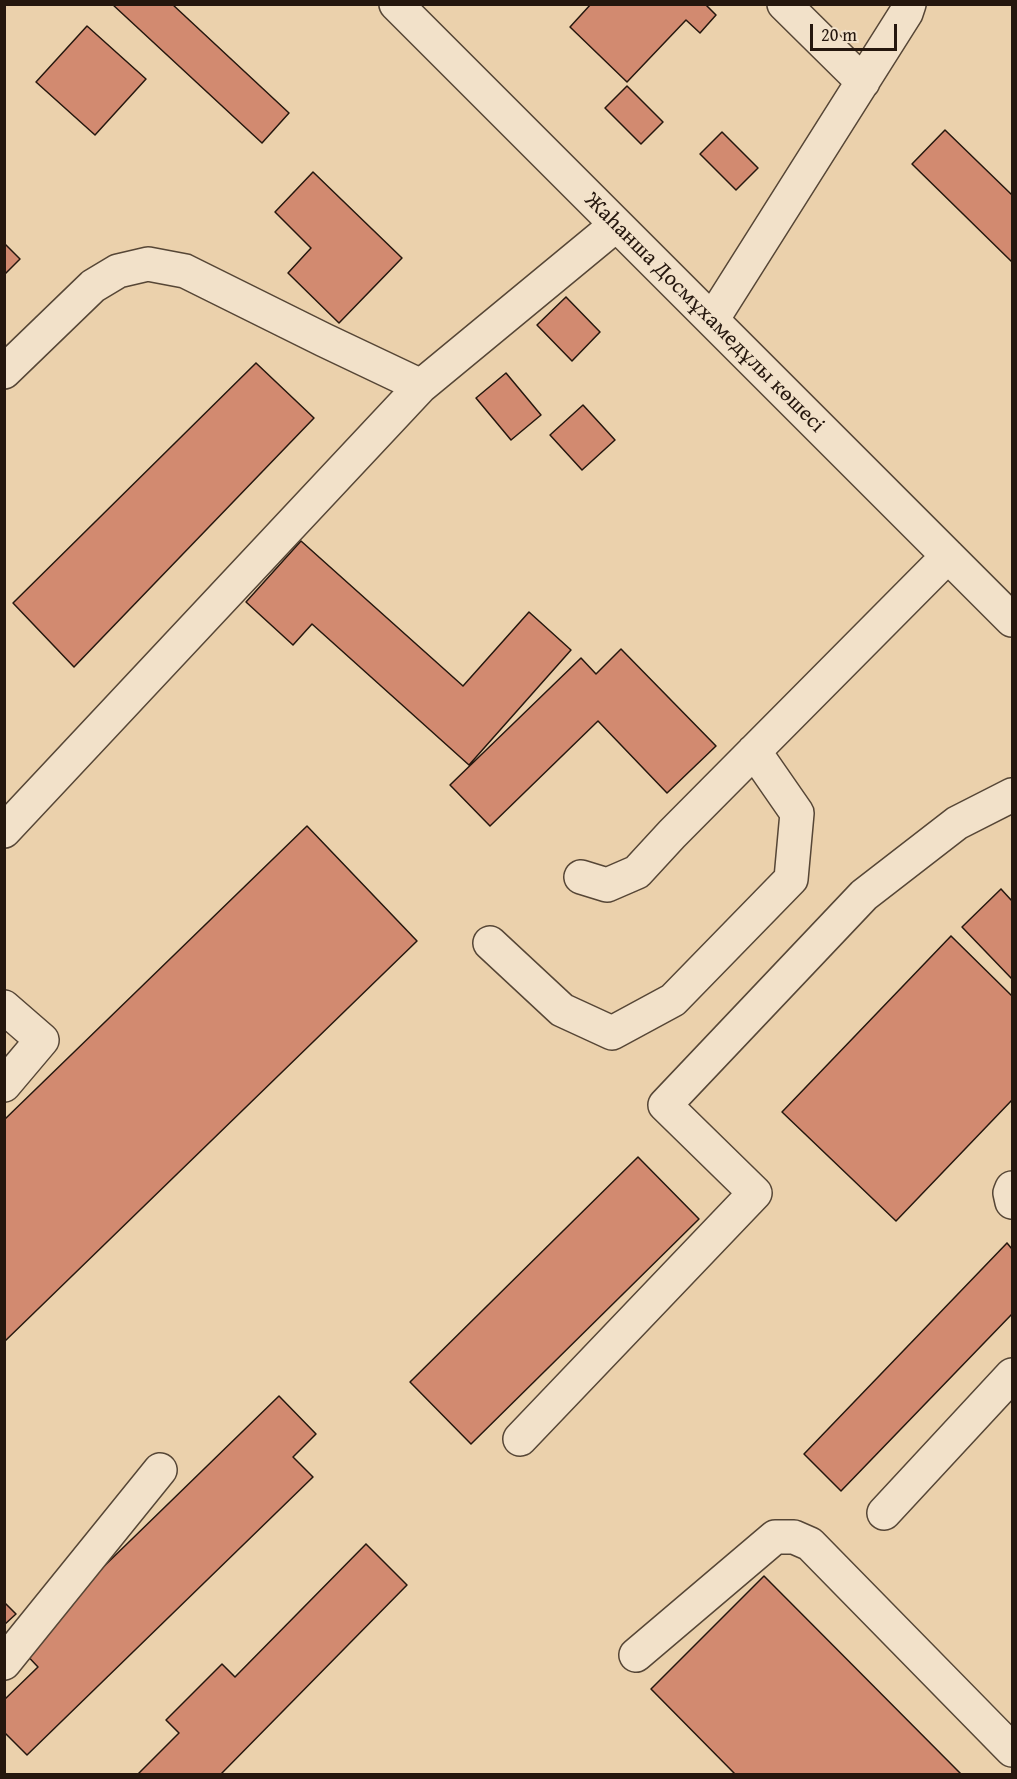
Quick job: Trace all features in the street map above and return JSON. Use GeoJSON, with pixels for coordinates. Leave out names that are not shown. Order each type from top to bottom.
{"type":"FeatureCollection","features":[{"type":"Feature","properties":{"kind":"street","name":"Жаһанша Досмұхамедұлы көшесі"},"geometry":{"type":"LineString","coordinates":[[396,4],[1012,620]]}},
{"type":"Feature","properties":{"kind":"street"},"geometry":{"type":"LineString","coordinates":[[784,4],[863,82]]}},
{"type":"Feature","properties":{"kind":"street"},"geometry":{"type":"LineString","coordinates":[[712,321],[910,7]]}},
{"type":"Feature","properties":{"kind":"street"},"geometry":{"type":"LineString","coordinates":[[4,831],[421,386],[616,225]]}},
{"type":"Feature","properties":{"kind":"street"},"geometry":{"type":"LineString","coordinates":[[4,372],[93,286],[118,271],[148,264],[185,271],[421,386]]}},
{"type":"Feature","properties":{"kind":"street"},"geometry":{"type":"LineString","coordinates":[[581,877],[607,885],[637,872],[948,556]]}},
{"type":"Feature","properties":{"kind":"street"},"geometry":{"type":"LineString","coordinates":[[490,944],[562,1010],[612,1033],[673,1000],[791,879],[797,813],[754,751]]}},
{"type":"Feature","properties":{"kind":"street"},"geometry":{"type":"LineString","coordinates":[[520,1439],[755,1193],[665,1105],[864,895],[957,823],[1012,795]]}},
{"type":"Feature","properties":{"kind":"street"},"geometry":{"type":"LineString","coordinates":[[4,1007],[42,1040],[4,1085]]}},
{"type":"Feature","properties":{"kind":"street"},"geometry":{"type":"LineString","coordinates":[[1012,1188],[1010,1193],[1012,1203]]}},
{"type":"Feature","properties":{"kind":"street"},"geometry":{"type":"LineString","coordinates":[[884,1514],[1012,1375]]}},
{"type":"Feature","properties":{"kind":"street"},"geometry":{"type":"LineString","coordinates":[[4,1663],[160,1470]]}},
{"type":"Feature","properties":{"kind":"street"},"geometry":{"type":"LineString","coordinates":[[636,1656],[775,1537],[794,1536],[810,1544],[1012,1750]]}},
{"type":"Feature","properties":{"kind":"building"},"geometry":{"type":"Polygon","coordinates":[[[112,4],[172,4],[289,113],[262,143],[112,4]]]}},
{"type":"Feature","properties":{"kind":"building"},"geometry":{"type":"Polygon","coordinates":[[[591,4],[705,4],[716,15],[700,33],[686,20],[627,82],[570,27],[591,4]]]}},
{"type":"Feature","properties":{"kind":"building"},"geometry":{"type":"Polygon","coordinates":[[[87,26],[146,79],[95,135],[36,82],[87,26]]]}},
{"type":"Feature","properties":{"kind":"building"},"geometry":{"type":"Polygon","coordinates":[[[627,86],[663,122],[641,144],[605,108],[627,86]]]}},
{"type":"Feature","properties":{"kind":"building"},"geometry":{"type":"Polygon","coordinates":[[[945,130],[1012,195],[1012,262],[912,164],[945,130]]]}},
{"type":"Feature","properties":{"kind":"building"},"geometry":{"type":"Polygon","coordinates":[[[722,132],[758,168],[736,190],[700,154],[722,132]]]}},
{"type":"Feature","properties":{"kind":"building"},"geometry":{"type":"Polygon","coordinates":[[[313,172],[402,258],[339,323],[288,273],[311,248],[275,212],[313,172]]]}},
{"type":"Feature","properties":{"kind":"building"},"geometry":{"type":"Polygon","coordinates":[[[4,243],[20,259],[4,275],[4,243]]]}},
{"type":"Feature","properties":{"kind":"building"},"geometry":{"type":"Polygon","coordinates":[[[566,297],[600,332],[572,361],[537,325],[566,297]]]}},
{"type":"Feature","properties":{"kind":"building"},"geometry":{"type":"Polygon","coordinates":[[[256,363],[314,418],[74,667],[13,603],[256,363]]]}},
{"type":"Feature","properties":{"kind":"building"},"geometry":{"type":"Polygon","coordinates":[[[506,373],[541,415],[511,440],[476,398],[506,373]]]}},
{"type":"Feature","properties":{"kind":"building"},"geometry":{"type":"Polygon","coordinates":[[[583,405],[615,440],[582,470],[550,435],[583,405]]]}},
{"type":"Feature","properties":{"kind":"building"},"geometry":{"type":"Polygon","coordinates":[[[301,541],[463,686],[529,612],[571,650],[469,765],[312,624],[293,645],[246,602],[301,541]]]}},
{"type":"Feature","properties":{"kind":"building"},"geometry":{"type":"Polygon","coordinates":[[[621,649],[716,746],[667,793],[598,721],[490,826],[450,785],[581,658],[596,674],[621,649]]]}},
{"type":"Feature","properties":{"kind":"building"},"geometry":{"type":"Polygon","coordinates":[[[307,826],[417,941],[4,1342],[4,1120],[307,826]]]}},
{"type":"Feature","properties":{"kind":"building"},"geometry":{"type":"Polygon","coordinates":[[[1001,889],[1012,901],[1012,979],[962,927],[1001,889]]]}},
{"type":"Feature","properties":{"kind":"building"},"geometry":{"type":"Polygon","coordinates":[[[951,936],[1012,996],[1012,1100],[896,1221],[782,1112],[951,936]]]}},
{"type":"Feature","properties":{"kind":"building"},"geometry":{"type":"Polygon","coordinates":[[[638,1157],[699,1219],[471,1444],[410,1382],[638,1157]]]}},
{"type":"Feature","properties":{"kind":"building"},"geometry":{"type":"Polygon","coordinates":[[[1007,1243],[1012,1249],[1012,1314],[841,1491],[804,1454],[1007,1243]]]}},
{"type":"Feature","properties":{"kind":"building"},"geometry":{"type":"Polygon","coordinates":[[[279,1396],[316,1434],[293,1457],[313,1477],[27,1755],[4,1732],[4,1700],[38,1667],[20,1648],[279,1396]]]}},
{"type":"Feature","properties":{"kind":"building"},"geometry":{"type":"Polygon","coordinates":[[[366,1544],[407,1585],[221,1774],[138,1774],[179,1733],[166,1720],[222,1664],[235,1677],[366,1544]]]}},
{"type":"Feature","properties":{"kind":"building"},"geometry":{"type":"Polygon","coordinates":[[[764,1576],[961,1774],[735,1774],[651,1689],[764,1576]]]}},
{"type":"Feature","properties":{"kind":"building"},"geometry":{"type":"Polygon","coordinates":[[[4,1602],[16,1614],[4,1625],[4,1602]]]}}]}
